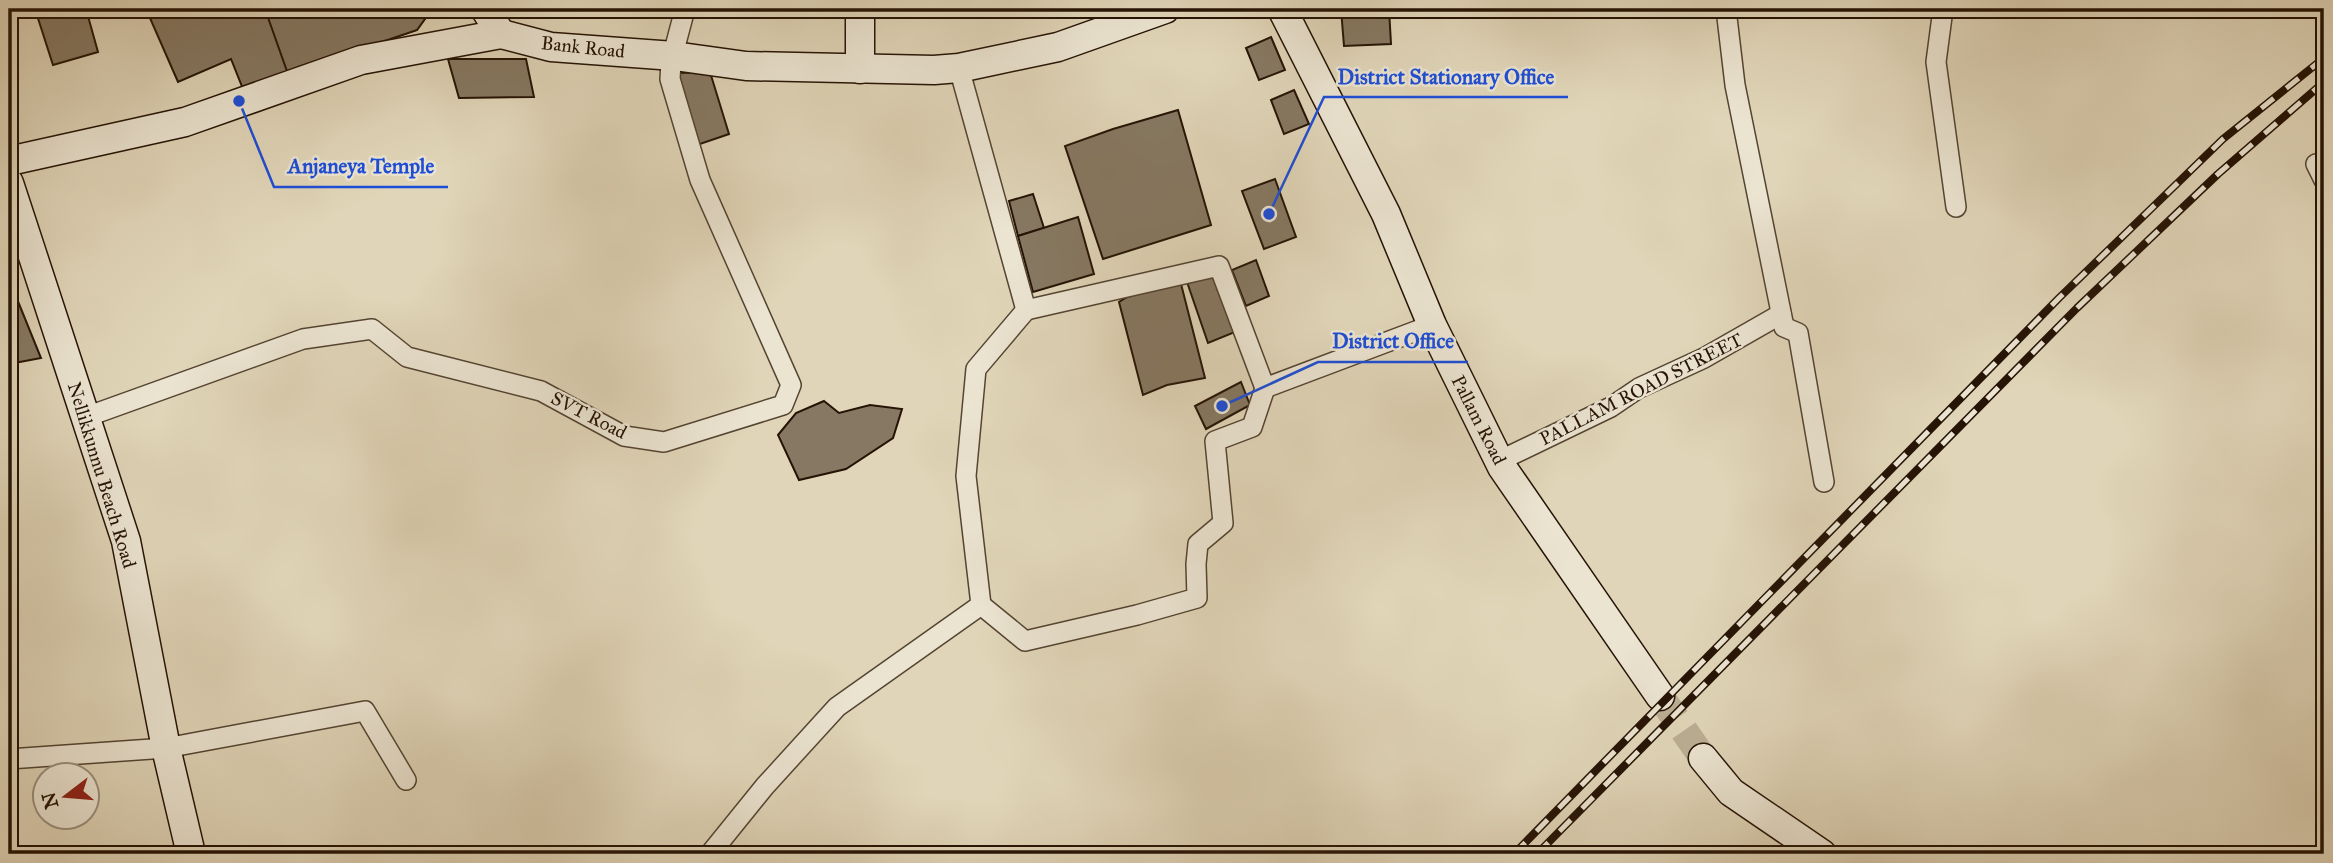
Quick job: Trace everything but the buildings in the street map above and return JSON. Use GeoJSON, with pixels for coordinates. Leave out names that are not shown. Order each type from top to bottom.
{"type":"FeatureCollection","features":[{"type":"Feature","properties":{"kind":"main road"},"geometry":{"type":"LineString","coordinates":[[485,9],[501,34]]}},
{"type":"Feature","properties":{"kind":"main road"},"geometry":{"type":"LineString","coordinates":[[860,9],[860,69]]}},
{"type":"Feature","properties":{"kind":"main road","name":"Bank Road"},"geometry":{"type":"LineString","coordinates":[[9,161],[185,122],[361,60],[501,34],[551,47],[674,56],[746,66],[934,70],[959,68],[1058,47],[1166,9]]}},
{"type":"Feature","properties":{"kind":"main road","name":"Pallam Road"},"geometry":{"type":"LineString","coordinates":[[1282,9],[1386,214],[1432,325],[1499,461],[1660,696]]}},
{"type":"Feature","properties":{"kind":"main road","name":"Nellikkunnu Beach Road"},"geometry":{"type":"LineString","coordinates":[[9,183],[127,541],[166,748],[191,854]]}},
{"type":"Feature","properties":{"kind":"main road"},"geometry":{"type":"LineString","coordinates":[[1703,758],[1731,792],[1822,854]]}},
{"type":"Feature","properties":{"kind":"street"},"geometry":{"type":"LineString","coordinates":[[674,56],[685,9]]}},
{"type":"Feature","properties":{"kind":"street"},"geometry":{"type":"LineString","coordinates":[[1726,9],[1735,85],[1781,314],[1784,327],[1798,333],[1825,482]]}},
{"type":"Feature","properties":{"kind":"street"},"geometry":{"type":"LineString","coordinates":[[1943,9],[1936,62],[1956,207]]}},
{"type":"Feature","properties":{"kind":"street","name":"SVT Road"},"geometry":{"type":"LineString","coordinates":[[86,417],[303,339],[372,329],[407,357],[541,390],[624,436],[664,442],[783,405],[791,385],[700,180],[670,79],[674,56]]}},
{"type":"Feature","properties":{"kind":"street"},"geometry":{"type":"LineString","coordinates":[[959,68],[1026,310]]}},
{"type":"Feature","properties":{"kind":"street"},"geometry":{"type":"LineString","coordinates":[[1219,266],[1265,388],[1252,427],[1215,441],[1223,523],[1198,544],[1197,598],[1025,641],[981,605],[965,476],[976,369],[1026,310],[1219,266]]}},
{"type":"Feature","properties":{"kind":"street","name":"PALLAM ROAD STREET"},"geometry":{"type":"LineString","coordinates":[[1499,461],[1611,407],[1639,388],[1704,358],[1781,314]]}},
{"type":"Feature","properties":{"kind":"street"},"geometry":{"type":"LineString","coordinates":[[1265,388],[1432,325]]}},
{"type":"Feature","properties":{"kind":"street"},"geometry":{"type":"LineString","coordinates":[[710,854],[765,786],[836,707],[981,605]]}},
{"type":"Feature","properties":{"kind":"street"},"geometry":{"type":"LineString","coordinates":[[9,759],[166,748],[365,711],[406,780]]}},
{"type":"Feature","properties":{"kind":"tunnel"},"geometry":{"type":"LineString","coordinates":[[1660,696],[1703,758]]}},
{"type":"Feature","properties":{"kind":"railway"},"geometry":{"type":"LineString","coordinates":[[1514,854],[2059,298],[2223,139],[2324,58]]}},
{"type":"Feature","properties":{"kind":"railway"},"geometry":{"type":"LineString","coordinates":[[1537,854],[2077,308],[2218,174],[2324,82]]}},
{"type":"Feature","properties":{"kind":"place","name":"Anjaneya Temple"},"geometry":{"type":"Point","coordinates":[239,101]}},
{"type":"Feature","properties":{"kind":"place","name":"District Stationary Office"},"geometry":{"type":"Point","coordinates":[1269,214]}},
{"type":"Feature","properties":{"kind":"place","name":"District Office"},"geometry":{"type":"Point","coordinates":[1222,406]}}]}
